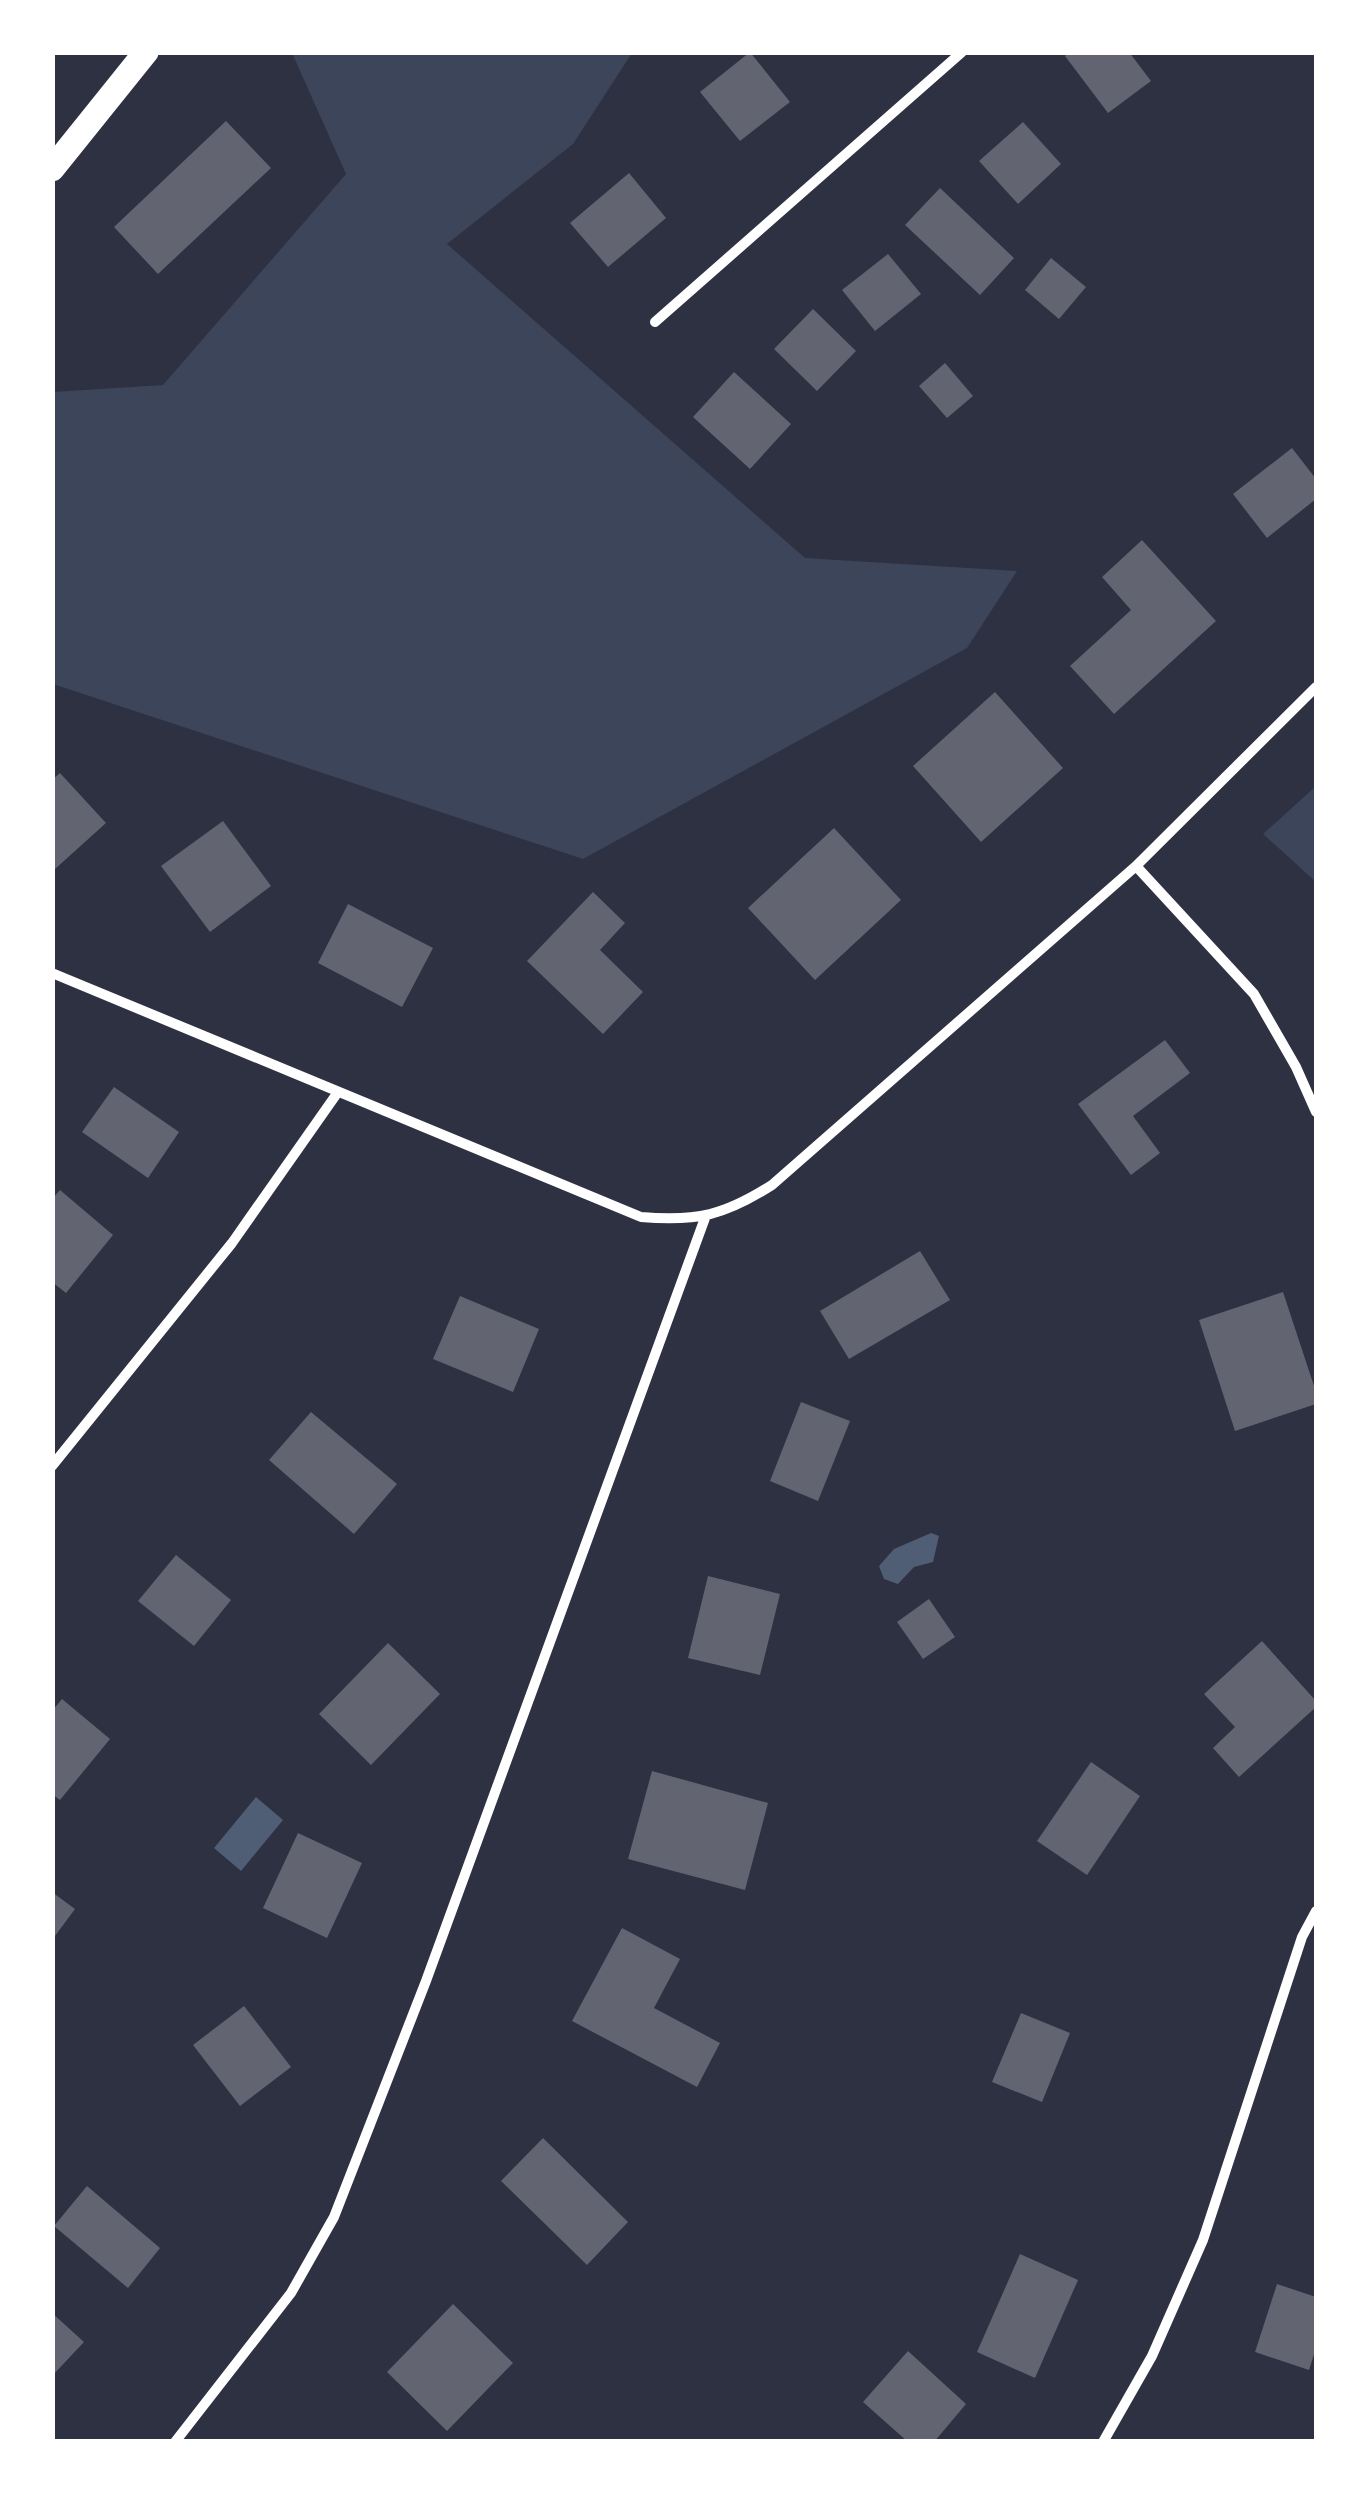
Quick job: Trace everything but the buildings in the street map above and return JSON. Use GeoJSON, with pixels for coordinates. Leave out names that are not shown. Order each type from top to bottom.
{"type":"FeatureCollection","features":[{"type":"Feature","properties":{"kind":"main road"},"geometry":{"type":"LineString","coordinates":[[52,170],[146,52]]}},
{"type":"Feature","properties":{"kind":"street"},"geometry":{"type":"LineString","coordinates":[[656,322],[962,52]]}},
{"type":"Feature","properties":{"kind":"street"},"geometry":{"type":"LineString","coordinates":[[52,972],[641,1218],[706,1218],[743,1204],[772,1186],[1136,866],[1316,687]]}},
{"type":"Feature","properties":{"kind":"street"},"geometry":{"type":"LineString","coordinates":[[1136,866],[1254,994],[1296,1067],[1316,1112]]}},
{"type":"Feature","properties":{"kind":"street"},"geometry":{"type":"LineString","coordinates":[[52,1466],[232,1243],[338,1092]]}},
{"type":"Feature","properties":{"kind":"street"},"geometry":{"type":"LineString","coordinates":[[175,2442],[292,2293],[334,2217],[386,2090],[706,1218]]}},
{"type":"Feature","properties":{"kind":"street"},"geometry":{"type":"LineString","coordinates":[[1103,2442],[1152,2356],[1203,2240],[1302,1937],[1316,1910]]}},
{"type":"Feature","properties":{"kind":"shaded area"},"geometry":{"type":"Polygon","coordinates":[[[292,53],[632,53],[573,144],[447,244],[805,558],[1017,571],[967,648],[583,859],[53,684],[53,392],[163,385],[346,174],[292,53]]]}},
{"type":"Feature","properties":{"kind":"shaded area"},"geometry":{"type":"Polygon","coordinates":[[[1316,786],[1316,882],[1263,834],[1316,786]]]}},
{"type":"Feature","properties":{"kind":"shaded area"},"geometry":{"type":"Polygon","coordinates":[[[931,1533],[939,1536],[933,1562],[914,1567],[898,1584],[884,1579],[879,1566],[894,1549],[931,1533]]]}},
{"type":"Feature","properties":{"kind":"shaded area"},"geometry":{"type":"Polygon","coordinates":[[[256,1797],[283,1820],[241,1871],[214,1848],[256,1797]]]}}]}
